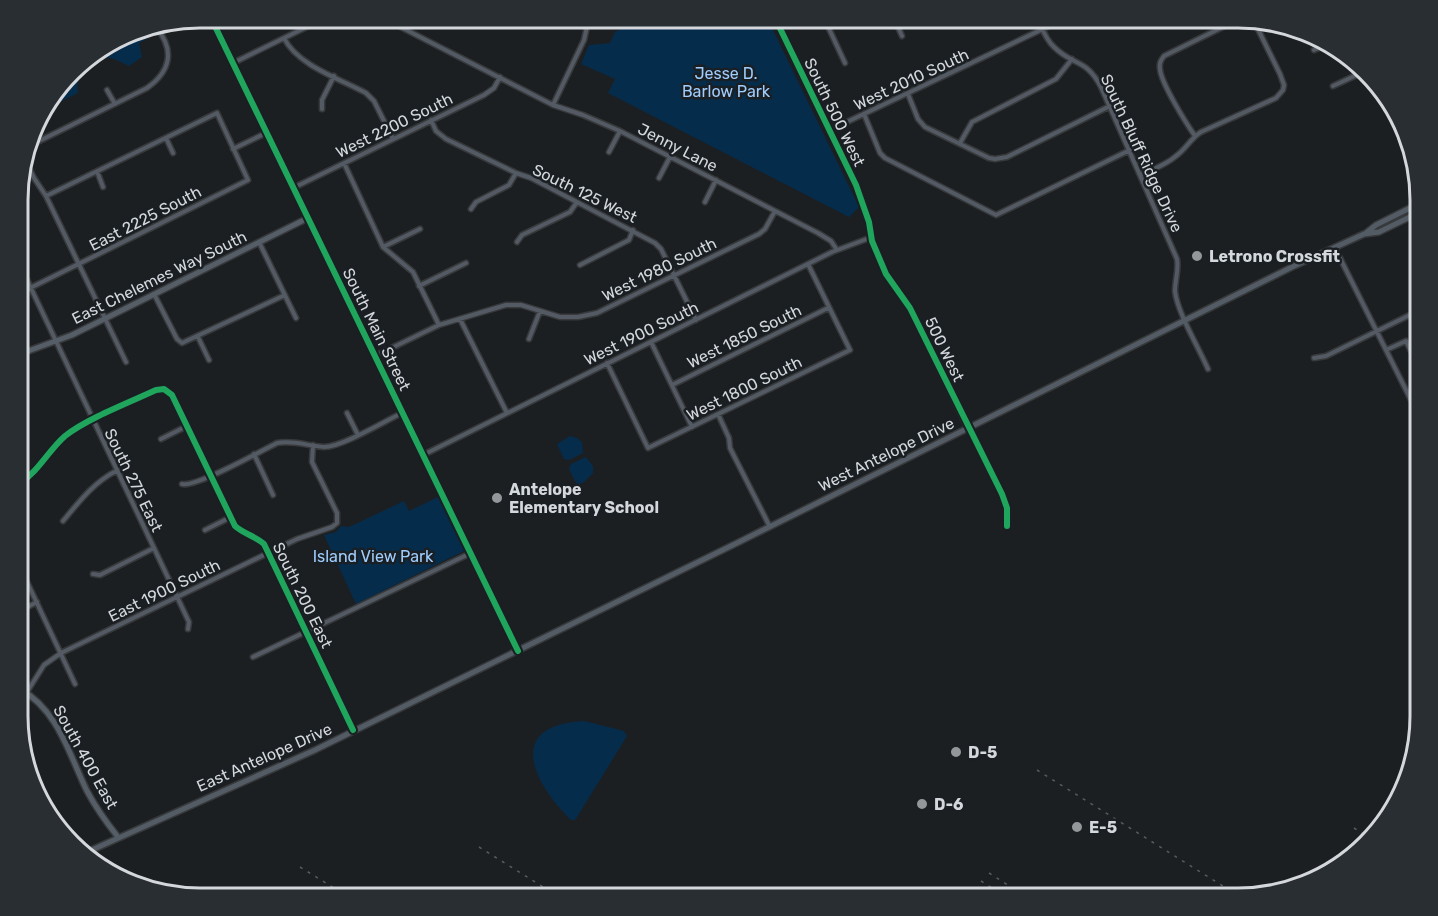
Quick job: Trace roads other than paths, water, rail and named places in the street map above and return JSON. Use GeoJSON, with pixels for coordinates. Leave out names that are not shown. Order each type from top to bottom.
{"type":"FeatureCollection","features":[{"type":"Feature","properties":{"kind":"main road","name":"West Antelope Drive"},"geometry":{"type":"LineString","coordinates":[[518,651],[1294,266],[1365,234],[1376,225],[1409,208]]}},
{"type":"Feature","properties":{"kind":"main road","name":"West Antelope Drive"},"geometry":{"type":"LineString","coordinates":[[1365,234],[1379,232],[1409,217]]}},
{"type":"Feature","properties":{"kind":"main road","name":"East Antelope Drive"},"geometry":{"type":"LineString","coordinates":[[93,849],[276,768],[518,651]]}},
{"type":"Feature","properties":{"kind":"street","name":"South 500 West"},"geometry":{"type":"LineString","coordinates":[[780,28],[856,185]]}},
{"type":"Feature","properties":{"kind":"street"},"geometry":{"type":"LineString","coordinates":[[829,28],[845,63]]}},
{"type":"Feature","properties":{"kind":"street"},"geometry":{"type":"LineString","coordinates":[[899,28],[902,36]]}},
{"type":"Feature","properties":{"kind":"street"},"geometry":{"type":"LineString","coordinates":[[1195,136],[1183,119],[1161,73],[1161,60],[1175,50],[1220,28]]}},
{"type":"Feature","properties":{"kind":"street","name":"South Main Street"},"geometry":{"type":"LineString","coordinates":[[216,29],[518,651]]}},
{"type":"Feature","properties":{"kind":"street"},"geometry":{"type":"LineString","coordinates":[[233,63],[303,29]]}},
{"type":"Feature","properties":{"kind":"street","name":"Jenny Lane"},"geometry":{"type":"LineString","coordinates":[[404,29],[553,105],[583,114],[620,131],[831,241],[837,250]]}},
{"type":"Feature","properties":{"kind":"street"},"geometry":{"type":"LineString","coordinates":[[553,105],[584,40],[587,29]]}},
{"type":"Feature","properties":{"kind":"street","name":"West 2010 South"},"geometry":{"type":"LineString","coordinates":[[830,130],[1042,29]]}},
{"type":"Feature","properties":{"kind":"street","name":"South Bluff Ridge Drive"},"geometry":{"type":"LineString","coordinates":[[1042,29],[1056,50],[1082,63],[1092,72],[1110,106],[1178,258],[1175,293],[1208,369]]}},
{"type":"Feature","properties":{"kind":"street"},"geometry":{"type":"LineString","coordinates":[[1142,175],[1168,162],[1181,152],[1195,136],[1276,98],[1283,90],[1284,85],[1280,74],[1258,30]]}},
{"type":"Feature","properties":{"kind":"street"},"geometry":{"type":"LineString","coordinates":[[40,141],[147,88],[158,80],[165,70],[168,58],[168,46],[160,34]]}},
{"type":"Feature","properties":{"kind":"street"},"geometry":{"type":"LineString","coordinates":[[284,38],[289,49],[301,59],[366,93],[374,101],[393,139]]}},
{"type":"Feature","properties":{"kind":"street"},"geometry":{"type":"LineString","coordinates":[[1314,50],[1318,48]]}},
{"type":"Feature","properties":{"kind":"street"},"geometry":{"type":"LineString","coordinates":[[960,143],[972,122],[1056,79],[1072,59]]}},
{"type":"Feature","properties":{"kind":"street"},"geometry":{"type":"LineString","coordinates":[[322,109],[322,100],[334,76]]}},
{"type":"Feature","properties":{"kind":"street"},"geometry":{"type":"LineString","coordinates":[[1333,86],[1355,76]]}},
{"type":"Feature","properties":{"kind":"street","name":"West 2200 South"},"geometry":{"type":"LineString","coordinates":[[293,188],[484,95],[494,88],[500,77]]}},
{"type":"Feature","properties":{"kind":"street"},"geometry":{"type":"LineString","coordinates":[[107,90],[115,104]]}},
{"type":"Feature","properties":{"kind":"street"},"geometry":{"type":"LineString","coordinates":[[908,94],[921,124],[983,156],[995,159],[1007,157],[1110,106]]}},
{"type":"Feature","properties":{"kind":"street"},"geometry":{"type":"LineString","coordinates":[[46,196],[217,113],[233,149],[266,133]]}},
{"type":"Feature","properties":{"kind":"street"},"geometry":{"type":"LineString","coordinates":[[864,114],[885,158],[996,215],[1130,150]]}},
{"type":"Feature","properties":{"kind":"street","name":"South 125 West"},"geometry":{"type":"LineString","coordinates":[[431,120],[436,131],[446,139],[516,174],[531,178],[655,243],[661,249],[696,320]]}},
{"type":"Feature","properties":{"kind":"street"},"geometry":{"type":"LineString","coordinates":[[609,152],[620,131]]}},
{"type":"Feature","properties":{"kind":"street"},"geometry":{"type":"LineString","coordinates":[[166,138],[173,153]]}},
{"type":"Feature","properties":{"kind":"street","name":"East 2225 South"},"geometry":{"type":"LineString","coordinates":[[28,289],[248,180],[233,149]]}},
{"type":"Feature","properties":{"kind":"street"},"geometry":{"type":"LineString","coordinates":[[659,178],[670,157]]}},
{"type":"Feature","properties":{"kind":"street"},"geometry":{"type":"LineString","coordinates":[[344,163],[383,247],[413,272],[439,325]]}},
{"type":"Feature","properties":{"kind":"street"},"geometry":{"type":"LineString","coordinates":[[97,171],[103,187]]}},
{"type":"Feature","properties":{"kind":"street"},"geometry":{"type":"LineString","coordinates":[[31,172],[46,196],[126,362]]}},
{"type":"Feature","properties":{"kind":"street"},"geometry":{"type":"LineString","coordinates":[[471,209],[476,202],[509,185],[516,174]]}},
{"type":"Feature","properties":{"kind":"street"},"geometry":{"type":"LineString","coordinates":[[705,202],[716,180]]}},
{"type":"Feature","properties":{"kind":"street","name":"500 West"},"geometry":{"type":"LineString","coordinates":[[856,185],[886,274],[910,308],[1002,494],[1007,508],[1007,526]]}},
{"type":"Feature","properties":{"kind":"street"},"geometry":{"type":"LineString","coordinates":[[517,242],[522,236],[570,212],[577,202]]}},
{"type":"Feature","properties":{"kind":"street","name":"West 1980 South"},"geometry":{"type":"LineString","coordinates":[[375,356],[439,325],[506,304],[521,305],[560,317],[578,317],[597,313],[759,234],[765,229],[775,211]]}},
{"type":"Feature","properties":{"kind":"street","name":"East Chelemes Way South"},"geometry":{"type":"LineString","coordinates":[[28,351],[105,318],[308,218]]}},
{"type":"Feature","properties":{"kind":"street"},"geometry":{"type":"LineString","coordinates":[[383,247],[420,229]]}},
{"type":"Feature","properties":{"kind":"street"},"geometry":{"type":"LineString","coordinates":[[579,265],[629,240],[633,230]]}},
{"type":"Feature","properties":{"kind":"street","name":"West 1900 South"},"geometry":{"type":"LineString","coordinates":[[423,455],[808,264],[872,237]]}},
{"type":"Feature","properties":{"kind":"street"},"geometry":{"type":"LineString","coordinates":[[259,242],[296,318]]}},
{"type":"Feature","properties":{"kind":"street"},"geometry":{"type":"LineString","coordinates":[[1335,248],[1409,398]]}},
{"type":"Feature","properties":{"kind":"street"},"geometry":{"type":"LineString","coordinates":[[419,286],[466,263]]}},
{"type":"Feature","properties":{"kind":"street"},"geometry":{"type":"LineString","coordinates":[[808,264],[828,308]]}},
{"type":"Feature","properties":{"kind":"street","name":"South 275 East"},"geometry":{"type":"LineString","coordinates":[[28,281],[54,341],[189,622],[188,629]]}},
{"type":"Feature","properties":{"kind":"street"},"geometry":{"type":"LineString","coordinates":[[154,294],[177,339],[182,343],[285,295]]}},
{"type":"Feature","properties":{"kind":"street","name":"West 1800 South"},"geometry":{"type":"LineString","coordinates":[[607,363],[648,448],[850,350],[828,308]]}},
{"type":"Feature","properties":{"kind":"street","name":"West 1850 South"},"geometry":{"type":"LineString","coordinates":[[672,385],[828,308]]}},
{"type":"Feature","properties":{"kind":"street"},"geometry":{"type":"LineString","coordinates":[[529,339],[540,311]]}},
{"type":"Feature","properties":{"kind":"street"},"geometry":{"type":"LineString","coordinates":[[1314,358],[1326,356],[1409,316]]}},
{"type":"Feature","properties":{"kind":"street"},"geometry":{"type":"LineString","coordinates":[[460,319],[507,413]]}},
{"type":"Feature","properties":{"kind":"street"},"geometry":{"type":"LineString","coordinates":[[198,336],[209,360]]}},
{"type":"Feature","properties":{"kind":"street"},"geometry":{"type":"LineString","coordinates":[[1386,351],[1406,341],[1409,347]]}},
{"type":"Feature","properties":{"kind":"street"},"geometry":{"type":"LineString","coordinates":[[651,342],[692,427]]}},
{"type":"Feature","properties":{"kind":"street","name":"South 200 East"},"geometry":{"type":"LineString","coordinates":[[92,420],[156,390],[164,389],[172,395],[235,526],[242,532],[258,538],[264,544],[353,730]]}},
{"type":"Feature","properties":{"kind":"street"},"geometry":{"type":"LineString","coordinates":[[347,413],[358,435]]}},
{"type":"Feature","properties":{"kind":"street"},"geometry":{"type":"LineString","coordinates":[[182,484],[188,486],[278,443],[288,441],[332,446],[402,413]]}},
{"type":"Feature","properties":{"kind":"street"},"geometry":{"type":"LineString","coordinates":[[718,414],[729,438],[730,448],[770,526]]}},
{"type":"Feature","properties":{"kind":"street"},"geometry":{"type":"LineString","coordinates":[[28,477],[64,437],[92,420]]}},
{"type":"Feature","properties":{"kind":"street"},"geometry":{"type":"LineString","coordinates":[[161,439],[187,426]]}},
{"type":"Feature","properties":{"kind":"street","name":"East 1900 South"},"geometry":{"type":"LineString","coordinates":[[28,690],[44,665],[61,653],[297,539],[332,527],[337,523],[337,513],[312,462],[313,445]]}},
{"type":"Feature","properties":{"kind":"street"},"geometry":{"type":"LineString","coordinates":[[254,454],[273,495]]}},
{"type":"Feature","properties":{"kind":"street"},"geometry":{"type":"LineString","coordinates":[[63,521],[92,486],[116,471]]}},
{"type":"Feature","properties":{"kind":"street"},"geometry":{"type":"LineString","coordinates":[[205,530],[231,517]]}},
{"type":"Feature","properties":{"kind":"street"},"geometry":{"type":"LineString","coordinates":[[93,574],[100,575],[154,548]]}},
{"type":"Feature","properties":{"kind":"street"},"geometry":{"type":"LineString","coordinates":[[253,657],[471,553]]}},
{"type":"Feature","properties":{"kind":"street"},"geometry":{"type":"LineString","coordinates":[[28,583],[75,684]]}},
{"type":"Feature","properties":{"kind":"street"},"geometry":{"type":"LineString","coordinates":[[28,607],[37,602]]}},
{"type":"Feature","properties":{"kind":"street","name":"South 400 East"},"geometry":{"type":"LineString","coordinates":[[28,694],[44,706],[54,721],[101,815],[118,837]]}},
{"type":"Feature","properties":{"kind":"railway"},"geometry":{"type":"LineString","coordinates":[[1037,770],[1224,887]]}},
{"type":"Feature","properties":{"kind":"railway"},"geometry":{"type":"LineString","coordinates":[[1354,828],[1362,833]]}},
{"type":"Feature","properties":{"kind":"railway"},"geometry":{"type":"LineString","coordinates":[[479,847],[544,888]]}},
{"type":"Feature","properties":{"kind":"railway"},"geometry":{"type":"LineString","coordinates":[[300,867],[334,888]]}},
{"type":"Feature","properties":{"kind":"railway"},"geometry":{"type":"LineString","coordinates":[[989,873],[1011,887]]}},
{"type":"Feature","properties":{"kind":"railway"},"geometry":{"type":"LineString","coordinates":[[981,881],[991,887]]}},
{"type":"Feature","properties":{"kind":"place","name":"Letrono Crossfit"},"geometry":{"type":"Point","coordinates":[1197,256]}},
{"type":"Feature","properties":{"kind":"place","name":"Antelope Elementary School"},"geometry":{"type":"Point","coordinates":[497,498]}},
{"type":"Feature","properties":{"kind":"place","name":"D-5"},"geometry":{"type":"Point","coordinates":[956,752]}},
{"type":"Feature","properties":{"kind":"place","name":"D-6"},"geometry":{"type":"Point","coordinates":[922,804]}},
{"type":"Feature","properties":{"kind":"place","name":"E-5"},"geometry":{"type":"Point","coordinates":[1077,827]}},
{"type":"Feature","properties":{"kind":"park label","name":"Jesse D. Barlow Park"},"geometry":{"type":"Point","coordinates":[726,82]}},
{"type":"Feature","properties":{"kind":"park label","name":"Island View Park"},"geometry":{"type":"Point","coordinates":[373,556]}}]}
